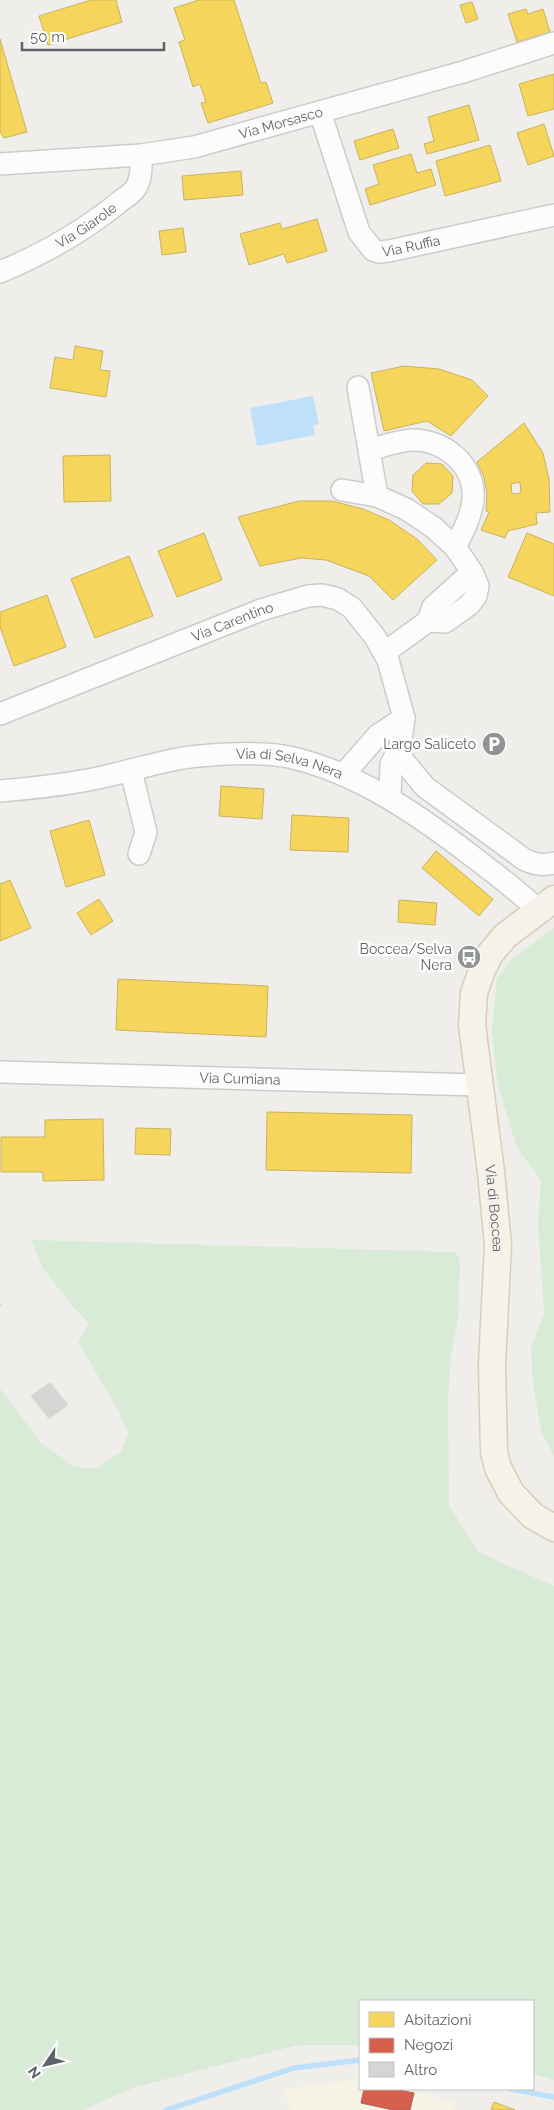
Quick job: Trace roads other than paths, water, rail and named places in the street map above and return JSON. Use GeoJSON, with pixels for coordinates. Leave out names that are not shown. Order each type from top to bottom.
{"type":"FeatureCollection","features":[{"type":"Feature","properties":{"kind":"main road","name":"Via di Boccea"},"geometry":{"type":"LineString","coordinates":[[546,905],[517,926],[490,954],[478,981],[472,1010],[472,1024],[491,1172],[498,1245],[492,1365],[494,1452],[498,1468],[512,1493],[533,1516],[554,1528]]}},
{"type":"Feature","properties":{"kind":"street","name":"Via Morsasco"},"geometry":{"type":"LineString","coordinates":[[0,164],[141,155],[194,147],[463,72],[554,43]]}},
{"type":"Feature","properties":{"kind":"street","name":"Via Ruffia"},"geometry":{"type":"LineString","coordinates":[[320,112],[359,232],[373,250],[379,252],[389,251],[545,217],[554,204]]}},
{"type":"Feature","properties":{"kind":"street","name":"Via Giarole"},"geometry":{"type":"LineString","coordinates":[[0,272],[28,260],[79,230],[135,189],[141,176],[141,155]]}},
{"type":"Feature","properties":{"kind":"street"},"geometry":{"type":"LineString","coordinates":[[358,387],[378,496]]}},
{"type":"Feature","properties":{"kind":"street"},"geometry":{"type":"LineString","coordinates":[[370,450],[412,440],[443,446],[455,455],[470,480],[473,499],[468,521],[455,547]]}},
{"type":"Feature","properties":{"kind":"street"},"geometry":{"type":"LineString","coordinates":[[342,490],[378,496],[406,509],[433,527],[455,547],[472,572],[478,586],[476,596],[469,605],[445,622],[428,621],[384,653]]}},
{"type":"Feature","properties":{"kind":"street","name":"Via Carentino"},"geometry":{"type":"LineString","coordinates":[[0,714],[261,610],[308,596],[322,595],[338,600],[352,608],[375,637],[384,653],[397,688],[404,718],[400,747],[391,764],[390,798]]}},
{"type":"Feature","properties":{"kind":"street"},"geometry":{"type":"LineString","coordinates":[[343,775],[378,735],[404,718]]}},
{"type":"Feature","properties":{"kind":"street"},"geometry":{"type":"LineString","coordinates":[[397,753],[425,787],[526,860],[534,864],[554,864]]}},
{"type":"Feature","properties":{"kind":"street","name":"Via di Selva Nera"},"geometry":{"type":"LineString","coordinates":[[0,791],[97,779],[184,758],[256,754],[287,756],[316,764],[343,775],[390,798],[446,836],[526,898],[546,905]]}},
{"type":"Feature","properties":{"kind":"street"},"geometry":{"type":"LineString","coordinates":[[131,771],[146,832],[139,854]]}},
{"type":"Feature","properties":{"kind":"street","name":"Via Cumiana"},"geometry":{"type":"LineString","coordinates":[[0,1072],[479,1085]]}},
{"type":"Feature","properties":{"kind":"water"},"geometry":{"type":"Polygon","coordinates":[[[313,396],[319,424],[313,425],[315,435],[257,446],[250,408],[313,396]]]}},
{"type":"Feature","properties":{"kind":"waterway"},"geometry":{"type":"LineString","coordinates":[[166,2110],[294,2068],[359,2060]]}},
{"type":"Feature","properties":{"kind":"waterway"},"geometry":{"type":"LineString","coordinates":[[516,2090],[554,2097]]}},
{"type":"Feature","properties":{"kind":"place","name":"Largo Saliceto"},"geometry":{"type":"Point","coordinates":[494,744]}},
{"type":"Feature","properties":{"kind":"place","name":"Boccea/Selva Nera"},"geometry":{"type":"Point","coordinates":[469,957]}}]}
